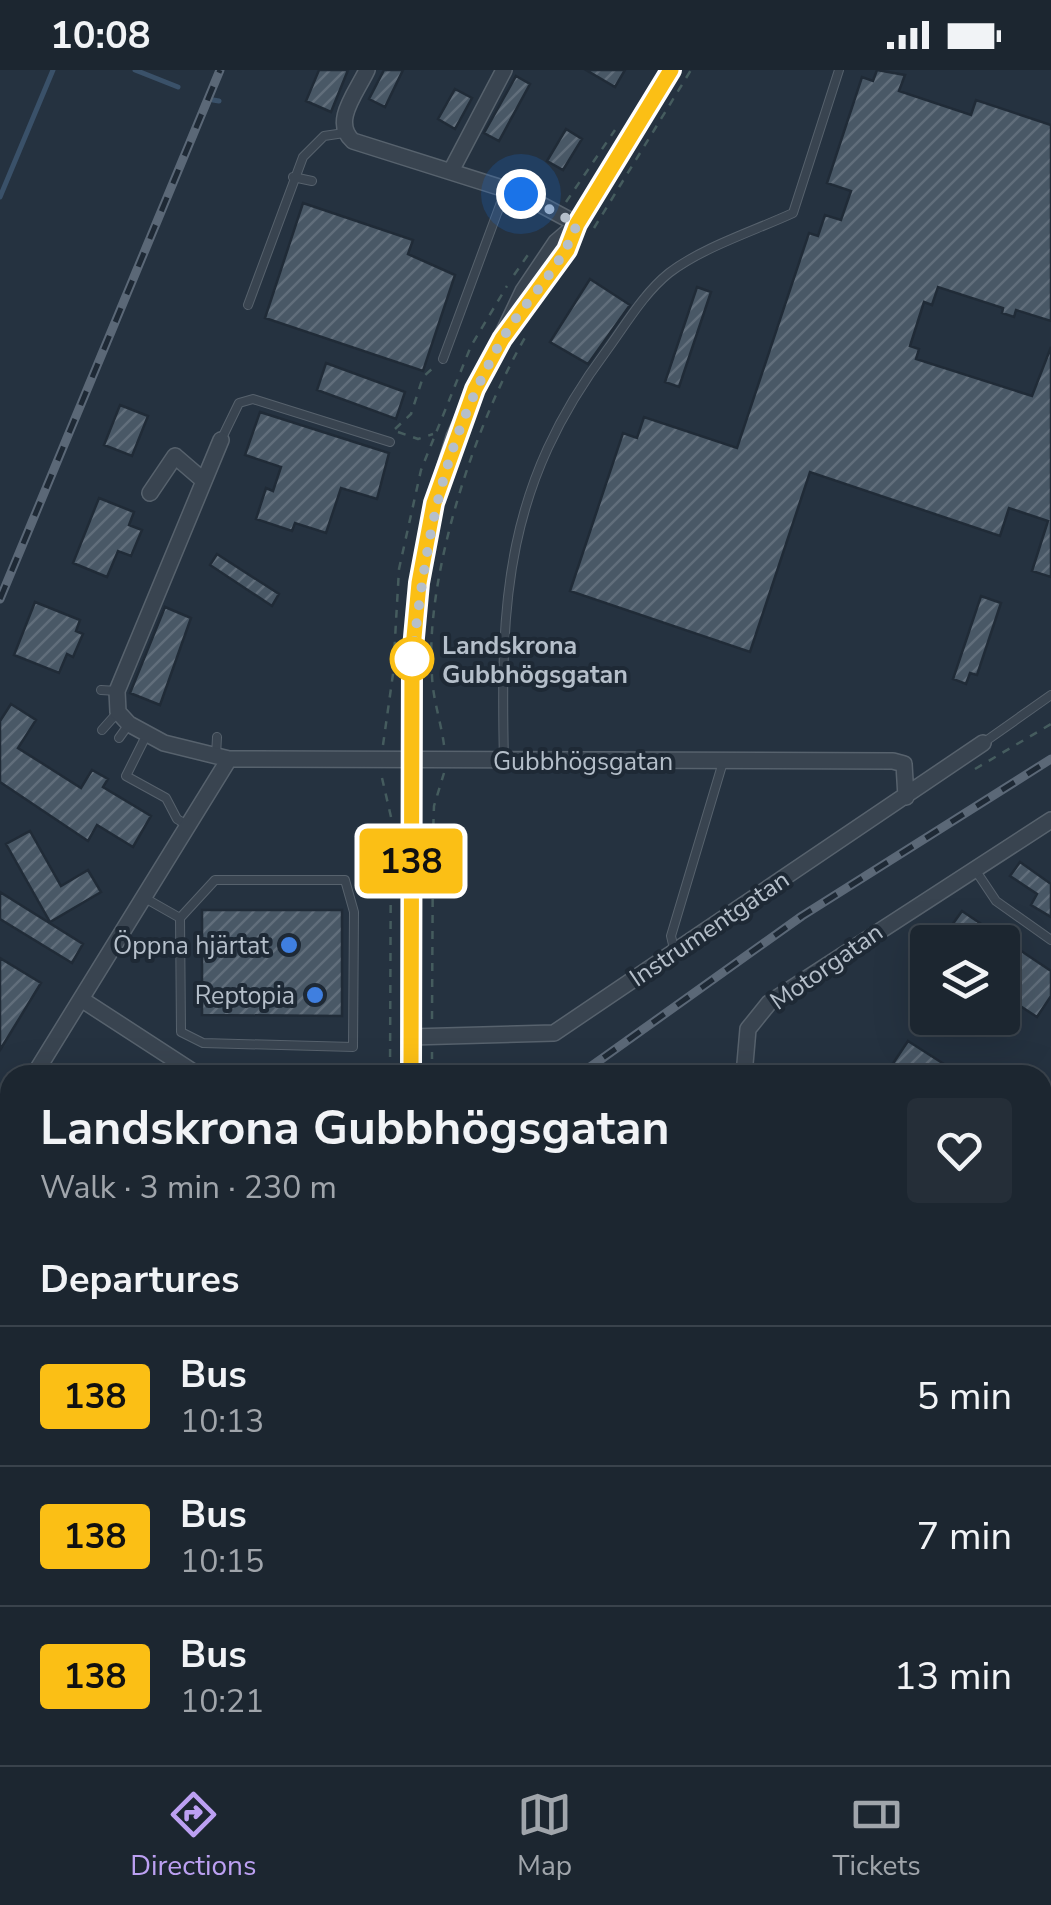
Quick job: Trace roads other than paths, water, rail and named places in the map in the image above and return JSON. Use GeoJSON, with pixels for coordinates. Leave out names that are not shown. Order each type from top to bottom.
{"type":"FeatureCollection","features":[{"type":"Feature","properties":{"kind":"street"},"geometry":{"type":"LineString","coordinates":[[368,70],[342,122],[344,133],[353,141],[506,189],[584,228]]}},
{"type":"Feature","properties":{"kind":"street"},"geometry":{"type":"LineString","coordinates":[[451,171],[504,70]]}},
{"type":"Feature","properties":{"kind":"street"},"geometry":{"type":"LineString","coordinates":[[411,1065],[417,602],[434,503],[454,437],[502,339],[584,228],[671,70]]}},
{"type":"Feature","properties":{"kind":"street"},"geometry":{"type":"LineString","coordinates":[[124,718],[109,691],[155,577],[210,484],[219,461],[220,440]]}},
{"type":"Feature","properties":{"kind":"street"},"geometry":{"type":"LineString","coordinates":[[150,493],[176,456],[210,484]]}},
{"type":"Feature","properties":{"kind":"street","name":"Gubbhögsgatan"},"geometry":{"type":"LineString","coordinates":[[124,718],[146,736],[223,758],[893,760],[904,764],[906,797]]}},
{"type":"Feature","properties":{"kind":"street","name":"Instrumentgatan"},"geometry":{"type":"LineString","coordinates":[[411,1037],[554,1033],[983,743]]}},
{"type":"Feature","properties":{"kind":"street"},"geometry":{"type":"LineString","coordinates":[[37,1065],[71,1028],[81,989],[187,825],[223,758]]}},
{"type":"Feature","properties":{"kind":"street","name":"Motorgatan"},"geometry":{"type":"LineString","coordinates":[[745,1065],[748,1029],[770,1003],[973,867],[1051,820]]}},
{"type":"Feature","properties":{"kind":"street"},"geometry":{"type":"LineString","coordinates":[[81,989],[184,1065]]}},
{"type":"Feature","properties":{"kind":"lane"},"geometry":{"type":"LineString","coordinates":[[504,761],[506,588],[532,482],[553,430],[592,370],[670,272],[793,213],[839,70]]}},
{"type":"Feature","properties":{"kind":"lane"},"geometry":{"type":"LineString","coordinates":[[248,304],[293,177],[313,143],[324,136],[344,133]]}},
{"type":"Feature","properties":{"kind":"lane"},"geometry":{"type":"LineString","coordinates":[[293,177],[312,181]]}},
{"type":"Feature","properties":{"kind":"lane"},"geometry":{"type":"LineString","coordinates":[[443,359],[506,189]]}},
{"type":"Feature","properties":{"kind":"lane"},"geometry":{"type":"LineString","coordinates":[[220,440],[239,404],[253,399],[390,442]]}},
{"type":"Feature","properties":{"kind":"lane"},"geometry":{"type":"LineString","coordinates":[[983,743],[1051,695]]}},
{"type":"Feature","properties":{"kind":"lane"},"geometry":{"type":"LineString","coordinates":[[102,730],[124,718]]}},
{"type":"Feature","properties":{"kind":"lane"},"geometry":{"type":"LineString","coordinates":[[119,738],[124,718]]}},
{"type":"Feature","properties":{"kind":"lane"},"geometry":{"type":"LineString","coordinates":[[146,736],[126,776],[166,798],[177,819],[187,825]]}},
{"type":"Feature","properties":{"kind":"lane"},"geometry":{"type":"LineString","coordinates":[[217,738],[223,758]]}},
{"type":"Feature","properties":{"kind":"lane"},"geometry":{"type":"LineString","coordinates":[[674,949],[671,936],[724,762]]}},
{"type":"Feature","properties":{"kind":"lane"},"geometry":{"type":"LineString","coordinates":[[973,867],[996,900],[1051,940]]}},
{"type":"Feature","properties":{"kind":"lane"},"geometry":{"type":"LineString","coordinates":[[215,880],[346,880],[354,912],[353,1046],[204,1044],[181,1032],[180,918],[215,880]]}},
{"type":"Feature","properties":{"kind":"lane"},"geometry":{"type":"LineString","coordinates":[[134,902],[180,918]]}},
{"type":"Feature","properties":{"kind":"waterway"},"geometry":{"type":"LineString","coordinates":[[0,197],[53,70]]}},
{"type":"Feature","properties":{"kind":"waterway"},"geometry":{"type":"LineString","coordinates":[[135,70],[178,87]]}},
{"type":"Feature","properties":{"kind":"waterway"},"geometry":{"type":"LineString","coordinates":[[213,100],[219,101]]}},
{"type":"Feature","properties":{"kind":"railway"},"geometry":{"type":"LineString","coordinates":[[0,599],[220,70]]}},
{"type":"Feature","properties":{"kind":"railway"},"geometry":{"type":"LineString","coordinates":[[593,1065],[802,916],[1051,759]]}},
{"type":"Feature","properties":{"kind":"place","name":"Landskrona Gubbhögsgatan"},"geometry":{"type":"Point","coordinates":[412,659]}},
{"type":"Feature","properties":{"kind":"place","name":"Öppna hjärtat"},"geometry":{"type":"Point","coordinates":[289,945]}},
{"type":"Feature","properties":{"kind":"place","name":"Reptopia"},"geometry":{"type":"Point","coordinates":[315,995]}}]}
